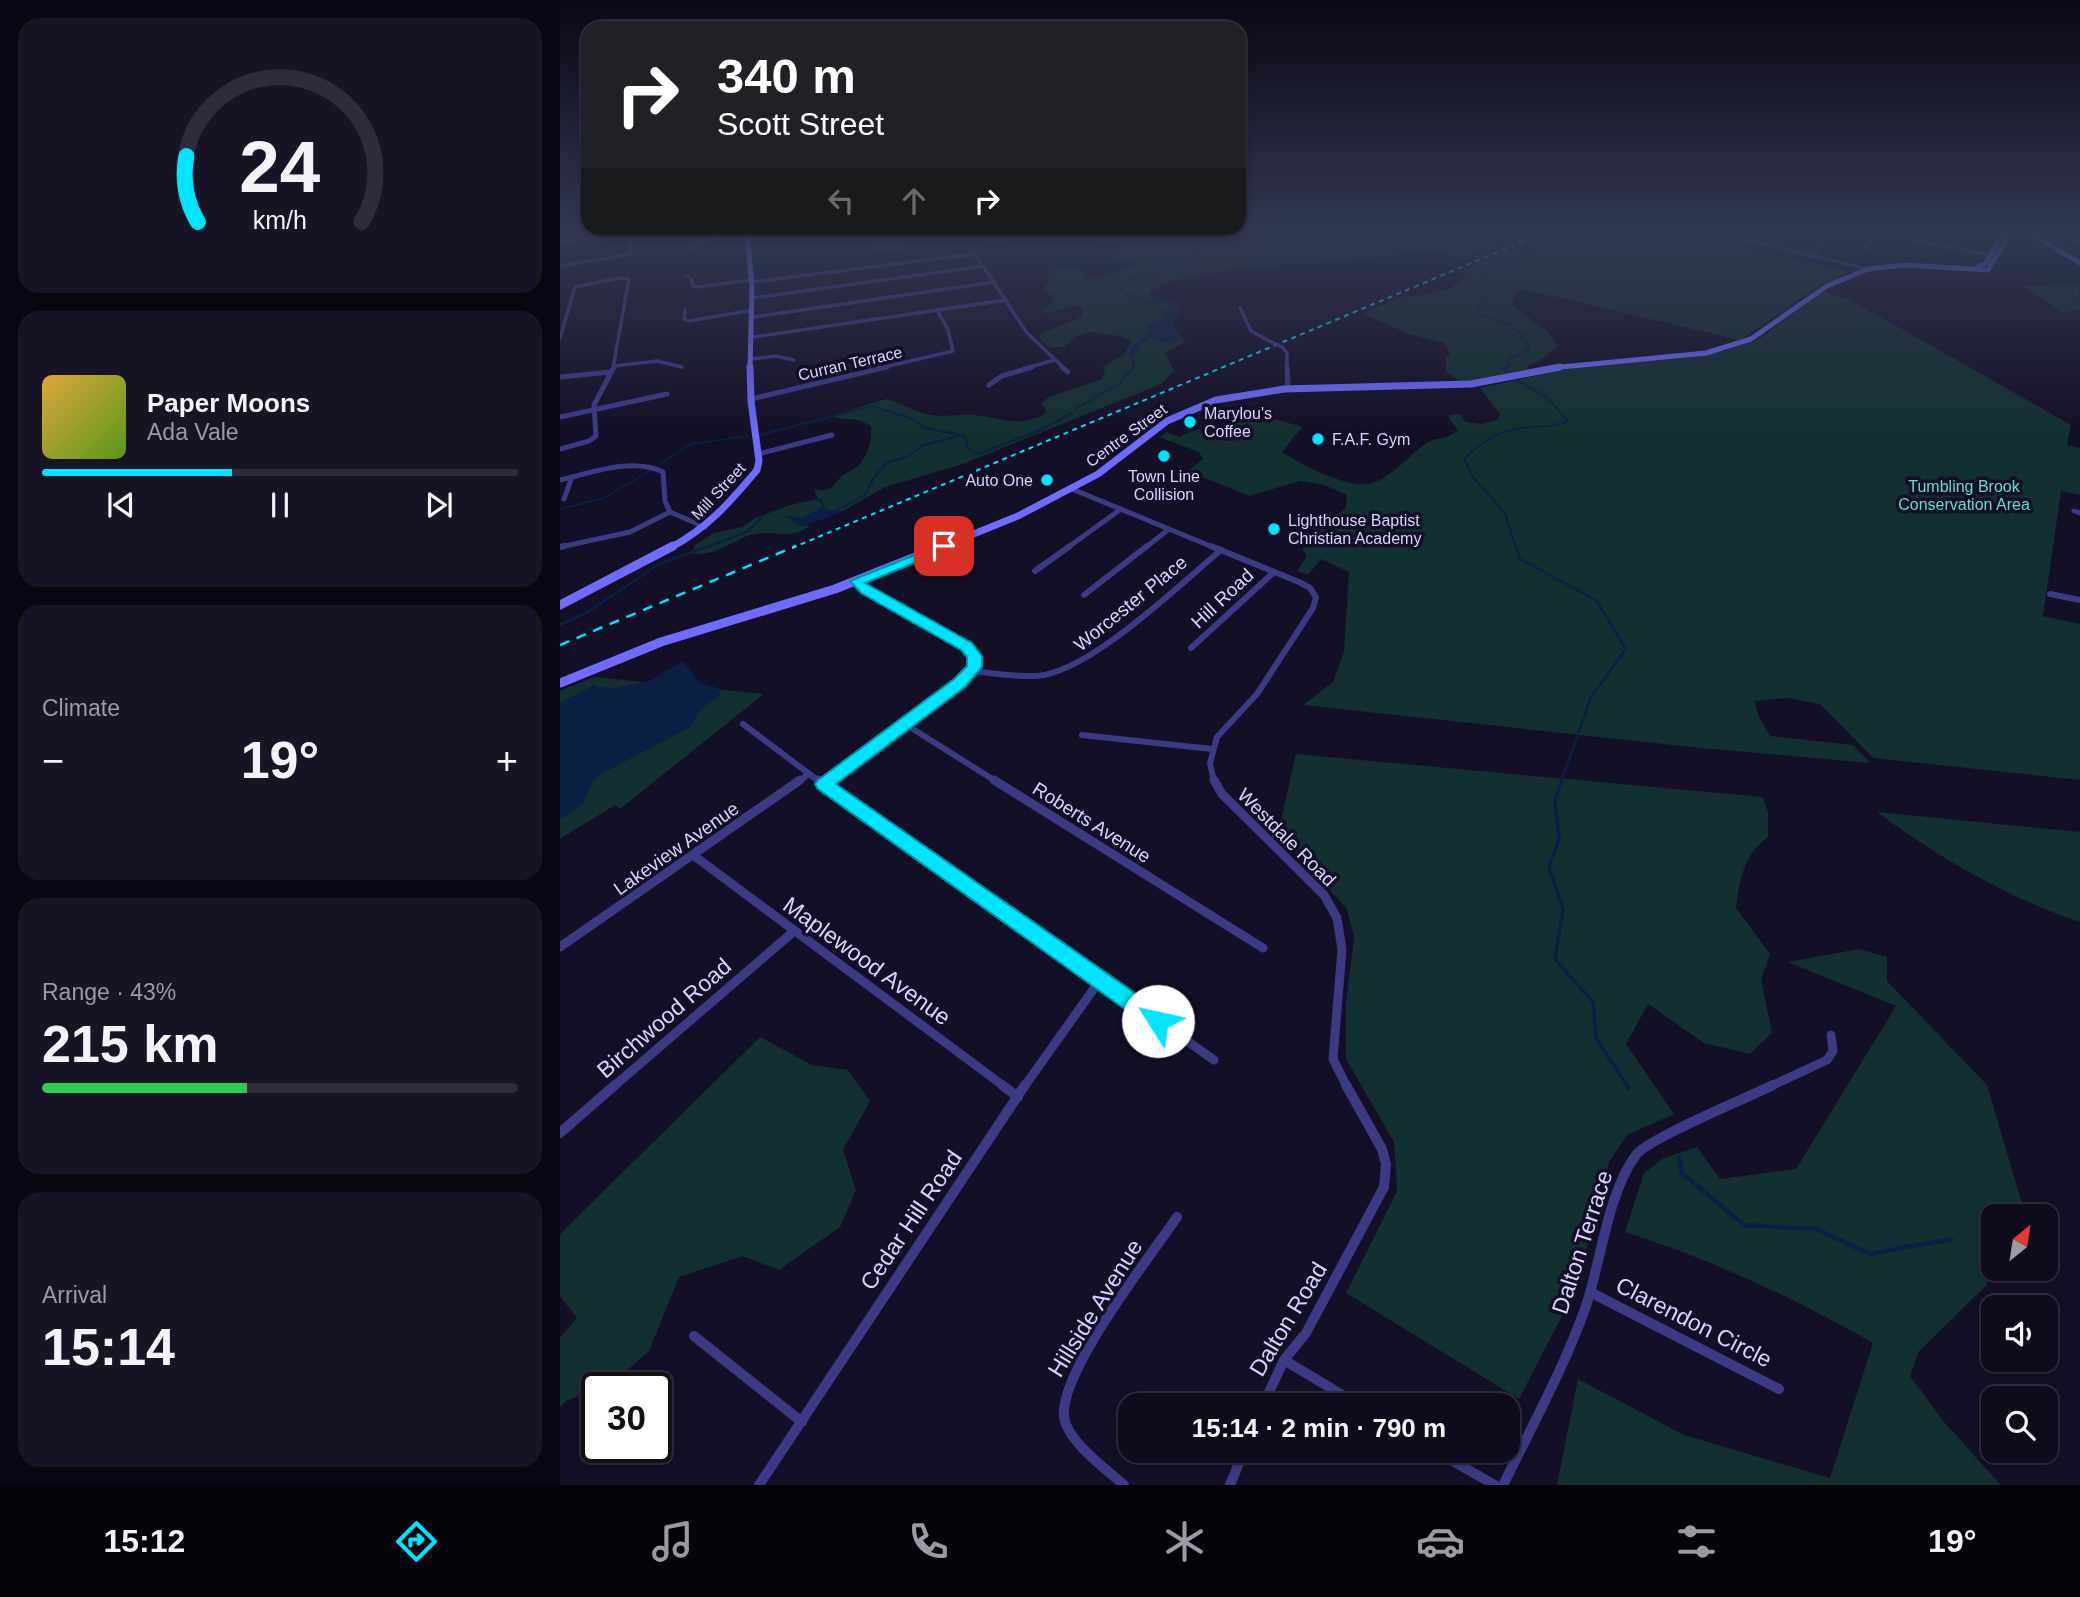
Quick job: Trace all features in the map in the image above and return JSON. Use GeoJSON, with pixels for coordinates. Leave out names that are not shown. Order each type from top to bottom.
{"type":"FeatureCollection","features":[{"type":"Feature","properties":{"kind":"main road","name":"Mill Street"},"geometry":{"type":"LineString","coordinates":[[560,605],[660,555],[705,527],[755,474],[758,454],[751,399],[753,299]]}},
{"type":"Feature","properties":{"kind":"main road","name":"Centre Street"},"geometry":{"type":"LineString","coordinates":[[560,683],[661,642],[794,603],[856,581],[1010,519],[1072,489],[1108,466],[1157,427],[1180,414],[1236,395],[1288,388],[1471,384],[1563,366],[1694,355],[1740,344],[1808,299]]}},
{"type":"Feature","properties":{"kind":"street"},"geometry":{"type":"LineString","coordinates":[[560,338],[571,299]]}},
{"type":"Feature","properties":{"kind":"street"},"geometry":{"type":"LineString","coordinates":[[560,449],[589,441],[596,436],[594,410],[614,366],[626,299]]}},
{"type":"Feature","properties":{"kind":"street"},"geometry":{"type":"LineString","coordinates":[[685,310],[683,318],[687,321],[864,299]]}},
{"type":"Feature","properties":{"kind":"street"},"geometry":{"type":"LineString","coordinates":[[753,337],[1006,300],[1027,333],[1068,372]]}},
{"type":"Feature","properties":{"kind":"street"},"geometry":{"type":"LineString","coordinates":[[1240,308],[1251,331],[1287,352],[1288,388]]}},
{"type":"Feature","properties":{"kind":"street","name":"Curran Terrace"},"geometry":{"type":"LineString","coordinates":[[751,399],[954,350],[948,330],[937,310]]}},
{"type":"Feature","properties":{"kind":"street"},"geometry":{"type":"LineString","coordinates":[[752,359],[776,356],[794,360]]}},
{"type":"Feature","properties":{"kind":"street"},"geometry":{"type":"LineString","coordinates":[[614,366],[656,359],[682,368]]}},
{"type":"Feature","properties":{"kind":"street"},"geometry":{"type":"LineString","coordinates":[[989,385],[1002,376],[1054,360]]}},
{"type":"Feature","properties":{"kind":"street"},"geometry":{"type":"LineString","coordinates":[[560,377],[611,372]]}},
{"type":"Feature","properties":{"kind":"street"},"geometry":{"type":"LineString","coordinates":[[560,417],[667,394]]}},
{"type":"Feature","properties":{"kind":"street"},"geometry":{"type":"LineString","coordinates":[[758,454],[832,435]]}},
{"type":"Feature","properties":{"kind":"street"},"geometry":{"type":"LineString","coordinates":[[560,480],[631,466],[654,467],[663,472],[665,501],[670,512],[705,527]]}},
{"type":"Feature","properties":{"kind":"street"},"geometry":{"type":"LineString","coordinates":[[564,499],[572,477]]}},
{"type":"Feature","properties":{"kind":"street"},"geometry":{"type":"LineString","coordinates":[[1072,489],[1274,572],[1310,588],[1315,595],[1315,605],[1257,694],[1222,731],[1212,749],[1082,735]]}},
{"type":"Feature","properties":{"kind":"street"},"geometry":{"type":"LineString","coordinates":[[1035,571],[1121,509]]}},
{"type":"Feature","properties":{"kind":"street"},"geometry":{"type":"LineString","coordinates":[[560,547],[630,532],[670,512]]}},
{"type":"Feature","properties":{"kind":"street"},"geometry":{"type":"LineString","coordinates":[[1084,595],[1170,529]]}},
{"type":"Feature","properties":{"kind":"street","name":"Worcester Place"},"geometry":{"type":"LineString","coordinates":[[972,671],[1038,676],[1078,664],[1101,649],[1221,550]]}},
{"type":"Feature","properties":{"kind":"street","name":"Hill Road"},"geometry":{"type":"LineString","coordinates":[[1191,648],[1274,572]]}},
{"type":"Feature","properties":{"kind":"street"},"geometry":{"type":"LineString","coordinates":[[823,784],[972,671],[975,658],[967,647],[866,590],[856,581]]}},
{"type":"Feature","properties":{"kind":"street"},"geometry":{"type":"LineString","coordinates":[[2050,594],[2080,600]]}},
{"type":"Feature","properties":{"kind":"street"},"geometry":{"type":"LineString","coordinates":[[743,724],[823,784],[1214,1060]]}},
{"type":"Feature","properties":{"kind":"street","name":"Roberts Avenue"},"geometry":{"type":"LineString","coordinates":[[905,724],[1263,948]]}},
{"type":"Feature","properties":{"kind":"street","name":"Westdale Road"},"geometry":{"type":"LineString","coordinates":[[1212,749],[1210,769],[1218,788],[1324,895],[1339,925],[1342,949],[1333,1059],[1379,1142],[1386,1164],[1381,1194],[1350,1255]]}},
{"type":"Feature","properties":{"kind":"street","name":"Lakeview Avenue"},"geometry":{"type":"LineString","coordinates":[[560,947],[809,774]]}},
{"type":"Feature","properties":{"kind":"street","name":"Maplewood Avenue"},"geometry":{"type":"LineString","coordinates":[[693,855],[1018,1097]]}},
{"type":"Feature","properties":{"kind":"street","name":"Birchwood Road"},"geometry":{"type":"LineString","coordinates":[[560,1133],[793,932]]}},
{"type":"Feature","properties":{"kind":"street","name":"Cedar Hill Road"},"geometry":{"type":"LineString","coordinates":[[759,1485],[1018,1097],[1100,980]]}},
{"type":"Feature","properties":{"kind":"street","name":"Dalton Terrace"},"geometry":{"type":"LineString","coordinates":[[1503,1485],[1568,1351],[1590,1292],[1621,1181],[1637,1153],[1657,1140],[1828,1060],[1833,1051],[1831,1035]]}},
{"type":"Feature","properties":{"kind":"street","name":"Hillside Avenue"},"geometry":{"type":"LineString","coordinates":[[1124,1485],[1069,1430],[1064,1417],[1065,1397],[1108,1319],[1177,1217]]}},
{"type":"Feature","properties":{"kind":"street","name":"Dalton Road"},"geometry":{"type":"LineString","coordinates":[[1269,1393],[1284,1360],[1306,1334],[1350,1255]]}},
{"type":"Feature","properties":{"kind":"street","name":"Clarendon Circle"},"geometry":{"type":"LineString","coordinates":[[1590,1292],[1779,1389]]}},
{"type":"Feature","properties":{"kind":"street"},"geometry":{"type":"LineString","coordinates":[[694,1336],[802,1422]]}},
{"type":"Feature","properties":{"kind":"street"},"geometry":{"type":"LineString","coordinates":[[1284,1360],[1339,1393]]}},
{"type":"Feature","properties":{"kind":"street"},"geometry":{"type":"LineString","coordinates":[[1230,1485],[1239,1463]]}},
{"type":"Feature","properties":{"kind":"street"},"geometry":{"type":"LineString","coordinates":[[1456,1463],[1495,1485]]}},
{"type":"Feature","properties":{"kind":"green space"},"geometry":{"type":"Polygon","coordinates":[[[1395,299],[1514,299],[1512,304],[1543,328],[1557,347],[1527,366],[1528,370],[1471,382],[1461,381],[1446,372],[1446,357],[1450,353],[1444,343],[1409,334],[1363,314],[1395,299]]]}},
{"type":"Feature","properties":{"kind":"green space"},"geometry":{"type":"Polygon","coordinates":[[[1566,299],[1799,299],[1740,340],[1566,299]]]}},
{"type":"Feature","properties":{"kind":"green space","name":"Tumbling Brook Conservation Area"},"geometry":{"type":"Polygon","coordinates":[[[1813,299],[1850,299],[2071,425],[2067,445],[2080,448],[2080,495],[2061,491],[2043,616],[2080,624],[2080,780],[1873,758],[1820,704],[1787,698],[1755,701],[1758,715],[1770,736],[1853,745],[1870,763],[1701,748],[1303,705],[1333,682],[1344,652],[1349,572],[1321,559],[1308,575],[1297,571],[1307,556],[1302,549],[1310,535],[1346,508],[1347,495],[1324,485],[1300,481],[1249,496],[1188,471],[1203,459],[1199,452],[1159,437],[1167,432],[1179,437],[1198,429],[1212,434],[1248,411],[1302,427],[1282,452],[1335,478],[1367,484],[1391,473],[1429,442],[1449,436],[1458,430],[1449,415],[1460,414],[1465,422],[1481,424],[1498,420],[1500,414],[1480,388],[1571,368],[1683,358],[1729,350],[1759,339],[1813,299]]]}},
{"type":"Feature","properties":{"kind":"green space"},"geometry":{"type":"Polygon","coordinates":[[[2043,299],[2080,299],[2080,311],[2062,312],[2043,299]]]}},
{"type":"Feature","properties":{"kind":"green space"},"geometry":{"type":"Polygon","coordinates":[[[1054,300],[1167,301],[1174,309],[1163,311],[1167,320],[1157,321],[1148,327],[1151,331],[1132,347],[1134,357],[1141,344],[1151,337],[1171,343],[1178,339],[1177,332],[1185,342],[1165,353],[1174,371],[1161,384],[963,464],[885,487],[841,512],[824,509],[803,518],[786,516],[798,525],[810,526],[803,530],[788,534],[750,535],[714,551],[692,553],[695,545],[714,533],[742,527],[755,518],[790,505],[818,499],[814,489],[828,489],[857,467],[868,448],[871,426],[859,420],[835,418],[837,414],[886,399],[932,415],[974,415],[1024,421],[1043,415],[1046,410],[1041,403],[1049,397],[1102,379],[1105,373],[1103,367],[1124,354],[1132,341],[1120,336],[1087,332],[1073,338],[1065,347],[1048,347],[1037,335],[1082,316],[1082,307],[1077,306],[1042,313],[1054,300]]]}},
{"type":"Feature","properties":{"kind":"green space"},"geometry":{"type":"Polygon","coordinates":[[[594,677],[764,694],[620,809],[615,805],[560,839],[560,691],[594,677]]]}},
{"type":"Feature","properties":{"kind":"green space"},"geometry":{"type":"Polygon","coordinates":[[[1296,754],[1763,797],[1768,812],[1768,837],[1748,860],[1741,878],[1736,908],[1770,954],[1761,979],[1772,1033],[1750,1054],[1704,1043],[1648,1004],[1626,1044],[1674,1114],[1627,1135],[1609,1162],[1577,1287],[1520,1397],[1520,1393],[1509,1393],[1346,1293],[1397,1191],[1394,1142],[1346,1059],[1346,1003],[1354,937],[1347,909],[1278,833],[1296,754]]]}},
{"type":"Feature","properties":{"kind":"green space"},"geometry":{"type":"Polygon","coordinates":[[[1877,812],[2080,832],[2080,922],[2026,901],[1974,875],[1877,812]]]}},
{"type":"Feature","properties":{"kind":"green space"},"geometry":{"type":"Polygon","coordinates":[[[1859,949],[1887,957],[1887,981],[1987,1085],[2022,1204],[1981,1204],[1981,1281],[1987,1281],[1987,1285],[1919,1351],[1910,1376],[1944,1422],[2001,1485],[1557,1485],[1578,1379],[1684,1435],[1830,1478],[1873,1343],[1752,1281],[1689,1254],[1625,1232],[1644,1173],[1662,1159],[1697,1147],[1720,1179],[1796,1169],[1896,1006],[1788,962],[1859,949]]]}},
{"type":"Feature","properties":{"kind":"green space"},"geometry":{"type":"Polygon","coordinates":[[[760,1037],[812,1065],[848,1070],[870,1101],[843,1150],[856,1190],[840,1227],[779,1270],[743,1256],[679,1277],[649,1351],[625,1372],[581,1372],[581,1395],[566,1401],[560,1407],[560,1337],[577,1318],[560,1296],[560,1234],[760,1037]]]}},
{"type":"Feature","properties":{"kind":"water"},"geometry":{"type":"Polygon","coordinates":[[[1157,299],[1171,300],[1179,307],[1181,312],[1173,323],[1178,339],[1171,343],[1164,339],[1152,342],[1157,338],[1151,337],[1141,344],[1134,357],[1128,356],[1131,347],[1151,331],[1148,327],[1157,321],[1166,321],[1162,312],[1174,309],[1173,306],[1167,305],[1168,301],[1157,299]]]}},
{"type":"Feature","properties":{"kind":"water"},"geometry":{"type":"Polygon","coordinates":[[[820,508],[841,512],[805,526],[798,525],[784,515],[803,518],[820,508]]]}},
{"type":"Feature","properties":{"kind":"water"},"geometry":{"type":"Polygon","coordinates":[[[683,661],[700,683],[718,688],[720,695],[701,710],[689,728],[601,774],[593,781],[583,804],[560,820],[560,703],[596,684],[597,687],[617,688],[649,681],[683,661]]]}},
{"type":"Feature","properties":{"kind":"waterway"},"geometry":{"type":"LineString","coordinates":[[1137,299],[1137,302],[1150,304],[1161,300]]}},
{"type":"Feature","properties":{"kind":"waterway"},"geometry":{"type":"LineString","coordinates":[[1483,299],[1477,314],[1515,329],[1526,341],[1529,349],[1507,360],[1510,365],[1502,369],[1509,374]]}},
{"type":"Feature","properties":{"kind":"waterway"},"geometry":{"type":"LineString","coordinates":[[1076,409],[1120,383],[1134,366],[1132,354]]}},
{"type":"Feature","properties":{"kind":"waterway"},"geometry":{"type":"LineString","coordinates":[[1516,548],[1505,513],[1473,477],[1464,459],[1485,441],[1501,433],[1568,421],[1547,398],[1518,380]]}},
{"type":"Feature","properties":{"kind":"waterway"},"geometry":{"type":"LineString","coordinates":[[760,435],[872,406],[912,419],[925,428],[957,434]]}},
{"type":"Feature","properties":{"kind":"waterway"},"geometry":{"type":"LineString","coordinates":[[832,513],[865,495],[875,476],[887,463],[909,456],[922,446],[962,435],[967,440],[966,446],[978,454],[1038,431],[1072,413]]}},
{"type":"Feature","properties":{"kind":"waterway"},"geometry":{"type":"LineString","coordinates":[[660,464],[691,444],[748,436]]}},
{"type":"Feature","properties":{"kind":"waterway"},"geometry":{"type":"LineString","coordinates":[[560,509],[604,498],[651,470]]}},
{"type":"Feature","properties":{"kind":"waterway"},"geometry":{"type":"LineString","coordinates":[[816,499],[822,502],[824,509]]}},
{"type":"Feature","properties":{"kind":"waterway"},"geometry":{"type":"LineString","coordinates":[[704,548],[747,532],[764,515]]}},
{"type":"Feature","properties":{"kind":"waterway"},"geometry":{"type":"LineString","coordinates":[[560,625],[589,611],[659,564],[709,546]]}},
{"type":"Feature","properties":{"kind":"waterway"},"geometry":{"type":"LineString","coordinates":[[1516,546],[1520,559],[1596,600],[1626,649],[1591,697],[1561,782]]}},
{"type":"Feature","properties":{"kind":"waterway"},"geometry":{"type":"LineString","coordinates":[[1562,780],[1555,800],[1559,839],[1549,867],[1563,909],[1555,959],[1593,1002],[1596,1038],[1628,1087]]}},
{"type":"Feature","properties":{"kind":"waterway"},"geometry":{"type":"LineString","coordinates":[[1679,1158],[1682,1173],[1744,1225],[1816,1229],[1870,1254],[1951,1239]]}},
{"type":"Feature","properties":{"kind":"railway"},"geometry":{"type":"LineString","coordinates":[[792,548],[1385,299]]}},
{"type":"Feature","properties":{"kind":"railway"},"geometry":{"type":"LineString","coordinates":[[560,645],[796,546]]}},
{"type":"Feature","properties":{"kind":"place","name":"Marylou's Coffee"},"geometry":{"type":"Point","coordinates":[1190,422]}},
{"type":"Feature","properties":{"kind":"place","name":"F.A.F. Gym"},"geometry":{"type":"Point","coordinates":[1318,439]}},
{"type":"Feature","properties":{"kind":"place","name":"Town Line Collision"},"geometry":{"type":"Point","coordinates":[1164,456]}},
{"type":"Feature","properties":{"kind":"place","name":"Auto One"},"geometry":{"type":"Point","coordinates":[1047,480]}},
{"type":"Feature","properties":{"kind":"place","name":"Lighthouse Baptist Christian Academy"},"geometry":{"type":"Point","coordinates":[1274,529]}},
{"type":"Feature","properties":{"kind":"route"},"geometry":{"type":"LineString","coordinates":[[944,546],[856,581],[866,590],[967,647],[975,656],[974,667],[960,683],[823,784],[1158,1021]]}}]}
